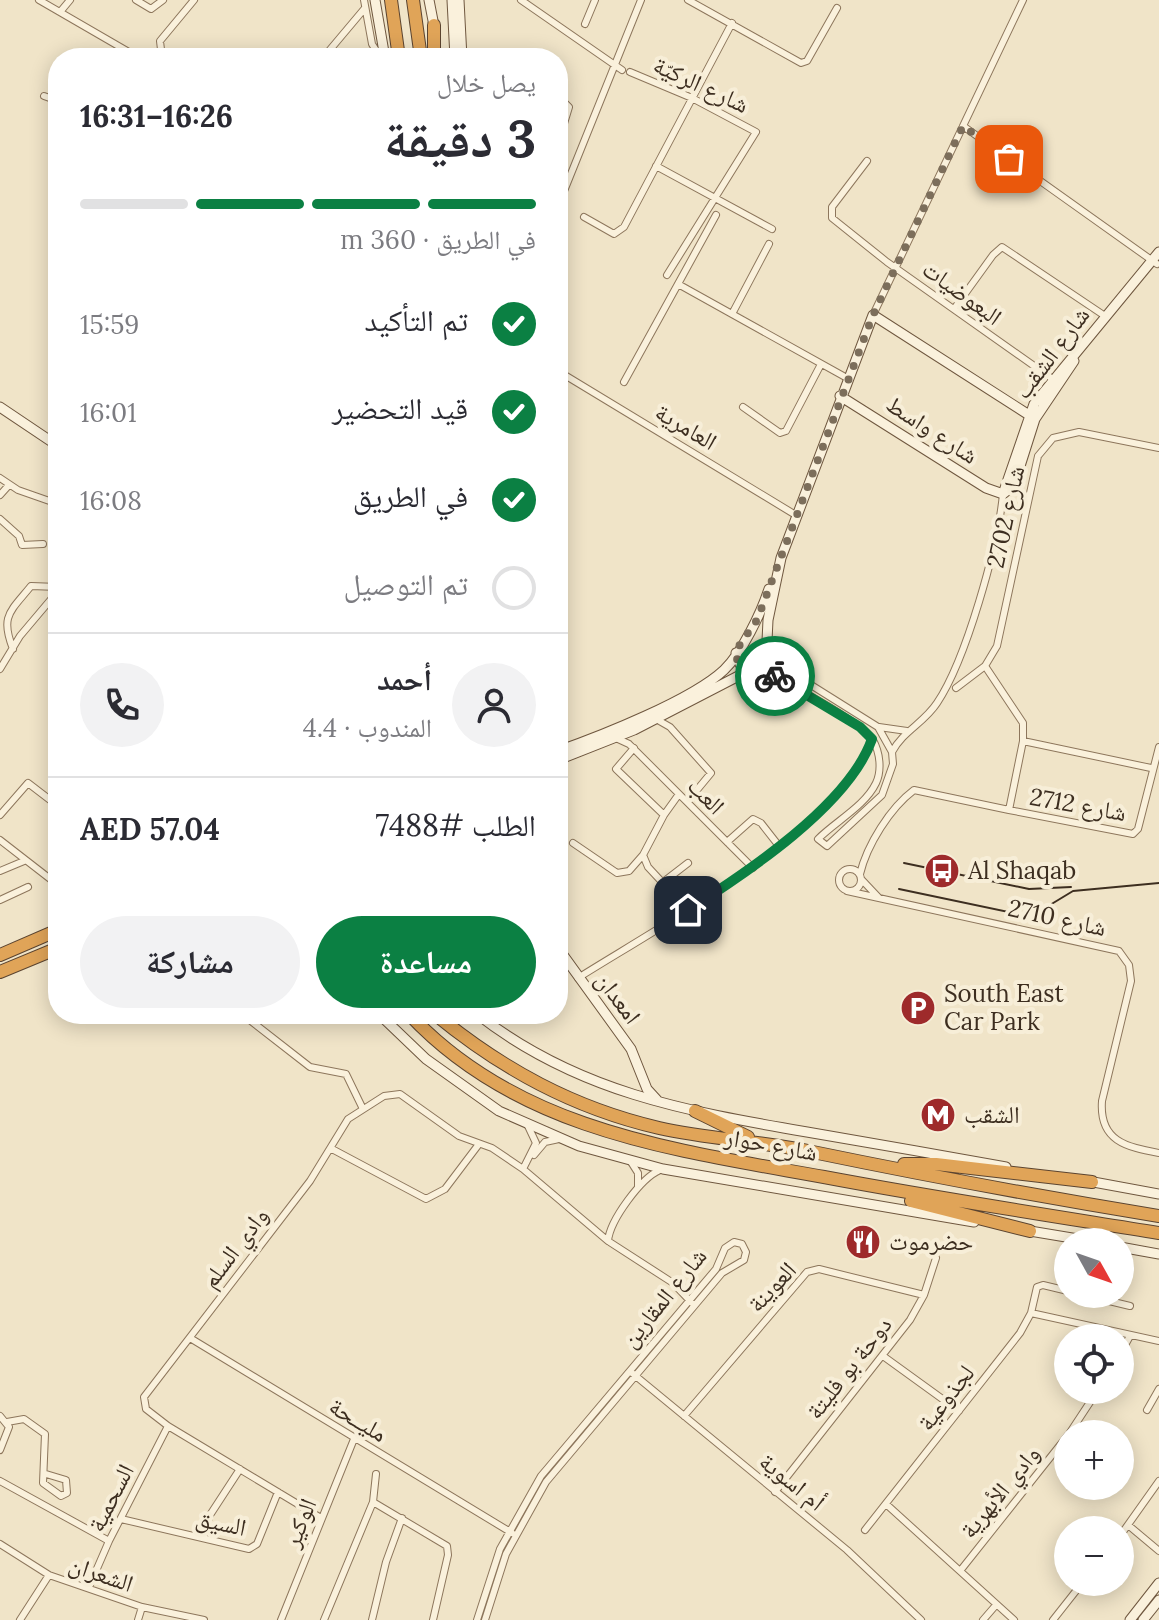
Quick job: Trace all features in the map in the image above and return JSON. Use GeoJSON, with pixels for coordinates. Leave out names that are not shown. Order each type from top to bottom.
{"type":"FeatureCollection","features":[{"type":"Feature","properties":{"kind":"highway"},"geometry":{"type":"LineString","coordinates":[[391,0],[398,48]]}},
{"type":"Feature","properties":{"kind":"highway"},"geometry":{"type":"LineString","coordinates":[[413,0],[420,48]]}},
{"type":"Feature","properties":{"kind":"highway"},"geometry":{"type":"LineString","coordinates":[[434,25],[436,48]]}},
{"type":"Feature","properties":{"kind":"highway"},"geometry":{"type":"LineString","coordinates":[[0,955],[48,934]]}},
{"type":"Feature","properties":{"kind":"highway"},"geometry":{"type":"LineString","coordinates":[[0,972],[48,952]]}},
{"type":"Feature","properties":{"kind":"highway","name":"شارع حوار"},"geometry":{"type":"LineString","coordinates":[[421,1024],[460,1058],[498,1084],[577,1124],[654,1146],[866,1185],[1159,1233]]}},
{"type":"Feature","properties":{"kind":"highway","name":"شارع حوار"},"geometry":{"type":"LineString","coordinates":[[448,1024],[508,1069],[585,1106],[659,1128],[766,1144],[1159,1216]]}},
{"type":"Feature","properties":{"kind":"highway"},"geometry":{"type":"LineString","coordinates":[[695,1111],[766,1144]]}},
{"type":"Feature","properties":{"kind":"highway"},"geometry":{"type":"LineString","coordinates":[[872,1164],[936,1164],[1092,1182]]}},
{"type":"Feature","properties":{"kind":"highway"},"geometry":{"type":"LineString","coordinates":[[866,1185],[902,1199],[1030,1231]]}},
{"type":"Feature","properties":{"kind":"street"},"geometry":{"type":"LineString","coordinates":[[39,0],[122,48]]}},
{"type":"Feature","properties":{"kind":"street"},"geometry":{"type":"LineString","coordinates":[[60,12],[70,0]]}},
{"type":"Feature","properties":{"kind":"street"},"geometry":{"type":"LineString","coordinates":[[136,0],[151,9],[163,0]]}},
{"type":"Feature","properties":{"kind":"street"},"geometry":{"type":"LineString","coordinates":[[161,48],[160,41],[194,0]]}},
{"type":"Feature","properties":{"kind":"street"},"geometry":{"type":"LineString","coordinates":[[375,0],[382,48]]}},
{"type":"Feature","properties":{"kind":"street"},"geometry":{"type":"LineString","coordinates":[[429,0],[434,25]]}},
{"type":"Feature","properties":{"kind":"street"},"geometry":{"type":"LineString","coordinates":[[452,0],[454,48]]}},
{"type":"Feature","properties":{"kind":"street"},"geometry":{"type":"LineString","coordinates":[[459,0],[461,48]]}},
{"type":"Feature","properties":{"kind":"street","name":"شارع الركيّة"},"geometry":{"type":"LineString","coordinates":[[521,0],[615,66],[692,98],[756,132],[715,198]]}},
{"type":"Feature","properties":{"kind":"street"},"geometry":{"type":"LineString","coordinates":[[578,41],[595,0]]}},
{"type":"Feature","properties":{"kind":"street"},"geometry":{"type":"LineString","coordinates":[[568,181],[641,0]]}},
{"type":"Feature","properties":{"kind":"street"},"geometry":{"type":"LineString","coordinates":[[688,0],[804,63],[837,8]]}},
{"type":"Feature","properties":{"kind":"street"},"geometry":{"type":"LineString","coordinates":[[568,747],[657,710],[714,678],[736,653],[757,620],[778,568],[794,514],[873,315],[1023,0]]}},
{"type":"Feature","properties":{"kind":"street"},"geometry":{"type":"LineString","coordinates":[[364,4],[375,48]]}},
{"type":"Feature","properties":{"kind":"street"},"geometry":{"type":"LineString","coordinates":[[331,48],[364,4]]}},
{"type":"Feature","properties":{"kind":"street"},"geometry":{"type":"LineString","coordinates":[[584,217],[614,234],[620,232],[732,23]]}},
{"type":"Feature","properties":{"kind":"street"},"geometry":{"type":"LineString","coordinates":[[44,96],[48,97]]}},
{"type":"Feature","properties":{"kind":"street"},"geometry":{"type":"LineString","coordinates":[[963,126],[1156,262]]}},
{"type":"Feature","properties":{"kind":"street","name":"البعوضيات"},"geometry":{"type":"LineString","coordinates":[[867,161],[830,213],[895,267],[1055,381]]}},
{"type":"Feature","properties":{"kind":"street"},"geometry":{"type":"LineString","coordinates":[[656,166],[772,229]]}},
{"type":"Feature","properties":{"kind":"street"},"geometry":{"type":"LineString","coordinates":[[667,275],[715,198]]}},
{"type":"Feature","properties":{"kind":"street"},"geometry":{"type":"LineString","coordinates":[[624,382],[716,215]]}},
{"type":"Feature","properties":{"kind":"street"},"geometry":{"type":"LineString","coordinates":[[732,314],[769,244]]}},
{"type":"Feature","properties":{"kind":"street"},"geometry":{"type":"LineString","coordinates":[[954,309],[1002,247],[1105,316]]}},
{"type":"Feature","properties":{"kind":"street","name":"شارع الشقب"},"geometry":{"type":"LineString","coordinates":[[892,752],[907,731],[923,720],[939,702],[964,646],[1003,494],[1034,404],[1156,262],[1159,252]]}},
{"type":"Feature","properties":{"kind":"street","name":"شارع الشقب"},"geometry":{"type":"LineString","coordinates":[[1003,494],[1014,485],[1035,419],[1055,381],[1105,316],[1156,262]]}},
{"type":"Feature","properties":{"kind":"street"},"geometry":{"type":"LineString","coordinates":[[678,284],[820,366],[847,378]]}},
{"type":"Feature","properties":{"kind":"street"},"geometry":{"type":"LineString","coordinates":[[873,315],[1021,407],[1029,415]]}},
{"type":"Feature","properties":{"kind":"street"},"geometry":{"type":"LineString","coordinates":[[743,407],[772,429],[780,433],[786,431],[820,366]]}},
{"type":"Feature","properties":{"kind":"street","name":"العامرية"},"geometry":{"type":"LineString","coordinates":[[568,377],[794,514]]}},
{"type":"Feature","properties":{"kind":"street","name":"شارع واسط"},"geometry":{"type":"LineString","coordinates":[[840,396],[986,488],[1003,494]]}},
{"type":"Feature","properties":{"kind":"street"},"geometry":{"type":"LineString","coordinates":[[1021,407],[1034,404]]}},
{"type":"Feature","properties":{"kind":"street"},"geometry":{"type":"LineString","coordinates":[[0,407],[48,439]]}},
{"type":"Feature","properties":{"kind":"street","name":"شارع 2702"},"geometry":{"type":"LineString","coordinates":[[985,666],[997,646],[1038,456],[1053,438],[1066,432],[1159,448]]}},
{"type":"Feature","properties":{"kind":"street"},"geometry":{"type":"LineString","coordinates":[[0,478],[9,485],[48,500]]}},
{"type":"Feature","properties":{"kind":"street"},"geometry":{"type":"LineString","coordinates":[[0,495],[9,485]]}},
{"type":"Feature","properties":{"kind":"street"},"geometry":{"type":"LineString","coordinates":[[0,519],[19,536],[22,545],[43,544]]}},
{"type":"Feature","properties":{"kind":"street"},"geometry":{"type":"LineString","coordinates":[[778,568],[766,646],[768,658],[878,727],[907,731]]}},
{"type":"Feature","properties":{"kind":"street"},"geometry":{"type":"LineString","coordinates":[[13,649],[4,631],[4,620],[31,586],[48,588]]}},
{"type":"Feature","properties":{"kind":"street"},"geometry":{"type":"LineString","coordinates":[[0,669],[48,601]]}},
{"type":"Feature","properties":{"kind":"street"},"geometry":{"type":"LineString","coordinates":[[744,641],[754,639],[766,646]]}},
{"type":"Feature","properties":{"kind":"street"},"geometry":{"type":"LineString","coordinates":[[736,653],[740,664],[782,680],[860,727],[872,739],[879,759],[876,781],[864,799],[818,839],[827,846],[882,795],[893,764],[892,752],[878,727]]}},
{"type":"Feature","properties":{"kind":"street"},"geometry":{"type":"LineString","coordinates":[[568,756],[634,730],[753,670],[768,658]]}},
{"type":"Feature","properties":{"kind":"street"},"geometry":{"type":"LineString","coordinates":[[956,688],[985,666]]}},
{"type":"Feature","properties":{"kind":"street","name":"شارع 2712"},"geometry":{"type":"LineString","coordinates":[[985,666],[1021,717],[1023,741],[1009,810],[1131,835],[1138,829],[1151,768]]}},
{"type":"Feature","properties":{"kind":"street"},"geometry":{"type":"LineString","coordinates":[[670,727],[672,710]]}},
{"type":"Feature","properties":{"kind":"street"},"geometry":{"type":"LineString","coordinates":[[656,719],[670,727],[711,773],[687,802]]}},
{"type":"Feature","properties":{"kind":"street"},"geometry":{"type":"LineString","coordinates":[[634,730],[634,748],[616,769],[664,815]]}},
{"type":"Feature","properties":{"kind":"street","name":"العب"},"geometry":{"type":"LineString","coordinates":[[616,738],[634,748],[753,868]]}},
{"type":"Feature","properties":{"kind":"street"},"geometry":{"type":"LineString","coordinates":[[578,978],[753,868],[836,794],[862,760],[872,739]]}},
{"type":"Feature","properties":{"kind":"street"},"geometry":{"type":"LineString","coordinates":[[1023,741],[1151,768],[1159,747]]}},
{"type":"Feature","properties":{"kind":"street"},"geometry":{"type":"LineString","coordinates":[[0,815],[28,783],[48,798]]}},
{"type":"Feature","properties":{"kind":"street"},"geometry":{"type":"LineString","coordinates":[[866,854],[839,878],[840,886],[847,891],[856,890],[866,854],[897,806],[914,790],[1009,810]]}},
{"type":"Feature","properties":{"kind":"street"},"geometry":{"type":"LineString","coordinates":[[573,843],[617,873],[629,871],[643,855],[679,794]]}},
{"type":"Feature","properties":{"kind":"street"},"geometry":{"type":"LineString","coordinates":[[727,842],[753,819],[761,823],[779,846]]}},
{"type":"Feature","properties":{"kind":"street"},"geometry":{"type":"LineString","coordinates":[[0,840],[48,878]]}},
{"type":"Feature","properties":{"kind":"street"},"geometry":{"type":"LineString","coordinates":[[643,855],[648,867],[688,910]]}},
{"type":"Feature","properties":{"kind":"street"},"geometry":{"type":"LineString","coordinates":[[0,871],[24,861]]}},
{"type":"Feature","properties":{"kind":"street"},"geometry":{"type":"LineString","coordinates":[[662,883],[688,863]]}},
{"type":"Feature","properties":{"kind":"street"},"geometry":{"type":"LineString","coordinates":[[847,869],[860,876],[871,892],[886,901]]}},
{"type":"Feature","properties":{"kind":"street"},"geometry":{"type":"LineString","coordinates":[[0,900],[28,887]]}},
{"type":"Feature","properties":{"kind":"street","name":"شارع 2710"},"geometry":{"type":"LineString","coordinates":[[847,891],[1119,951],[1129,965],[1131,981],[1102,1101],[1102,1119],[1107,1132],[1122,1145],[1159,1153]]}},
{"type":"Feature","properties":{"kind":"street","name":"امعدان"},"geometry":{"type":"LineString","coordinates":[[568,963],[631,1049],[647,1089],[661,1104]]}},
{"type":"Feature","properties":{"kind":"street"},"geometry":{"type":"LineString","coordinates":[[255,1024],[310,1067],[346,1074],[362,1107],[389,1094],[400,1094],[459,1136],[492,1148],[523,1169],[608,1241],[664,1277],[690,1300],[692,1309]]}},
{"type":"Feature","properties":{"kind":"street","name":"شارع حوار"},"geometry":{"type":"LineString","coordinates":[[390,1024],[437,1067],[499,1111],[559,1139],[631,1162],[1054,1235]]}},
{"type":"Feature","properties":{"kind":"street","name":"شارع حوار"},"geometry":{"type":"LineString","coordinates":[[491,1024],[529,1050],[586,1079],[661,1104],[1159,1194]]}},
{"type":"Feature","properties":{"kind":"street"},"geometry":{"type":"LineString","coordinates":[[624,1092],[641,1073]]}},
{"type":"Feature","properties":{"kind":"street","name":"وادي السلم"},"geometry":{"type":"LineString","coordinates":[[168,1426],[143,1405],[144,1397],[332,1149],[348,1119],[362,1107]]}},
{"type":"Feature","properties":{"kind":"street"},"geometry":{"type":"LineString","coordinates":[[523,1169],[535,1138],[526,1124]]}},
{"type":"Feature","properties":{"kind":"street"},"geometry":{"type":"LineString","coordinates":[[528,1160],[545,1142],[559,1139]]}},
{"type":"Feature","properties":{"kind":"street"},"geometry":{"type":"LineString","coordinates":[[332,1149],[426,1199],[445,1189],[479,1144]]}},
{"type":"Feature","properties":{"kind":"street"},"geometry":{"type":"LineString","coordinates":[[631,1162],[639,1175],[637,1189]]}},
{"type":"Feature","properties":{"kind":"street"},"geometry":{"type":"LineString","coordinates":[[608,1241],[612,1223],[637,1189],[650,1175],[663,1169]]}},
{"type":"Feature","properties":{"kind":"street","name":"شارع المقارين"},"geometry":{"type":"LineString","coordinates":[[477,1620],[493,1567],[546,1482],[632,1373],[690,1300],[716,1269],[726,1246],[734,1242],[742,1244],[746,1252],[744,1260],[725,1270],[632,1373]]}},
{"type":"Feature","properties":{"kind":"street"},"geometry":{"type":"LineString","coordinates":[[1134,1250],[1159,1254]]}},
{"type":"Feature","properties":{"kind":"street","name":"دوحة بو فليتة"},"geometry":{"type":"LineString","coordinates":[[775,1492],[883,1356],[924,1295],[936,1258]]}},
{"type":"Feature","properties":{"kind":"street","name":"العوينة"},"geometry":{"type":"LineString","coordinates":[[684,1416],[807,1272],[819,1269],[924,1295]]}},
{"type":"Feature","properties":{"kind":"street","name":"لجذوعية"},"geometry":{"type":"LineString","coordinates":[[865,1530],[1020,1333],[1031,1313],[1040,1285],[1054,1288]]}},
{"type":"Feature","properties":{"kind":"street"},"geometry":{"type":"LineString","coordinates":[[1031,1313],[1078,1324]]}},
{"type":"Feature","properties":{"kind":"street"},"geometry":{"type":"LineString","coordinates":[[1134,1337],[1159,1341]]}},
{"type":"Feature","properties":{"kind":"street","name":"مليــحة"},"geometry":{"type":"LineString","coordinates":[[190,1338],[512,1533]]}},
{"type":"Feature","properties":{"kind":"street"},"geometry":{"type":"LineString","coordinates":[[883,1356],[959,1411]]}},
{"type":"Feature","properties":{"kind":"street","name":"أم اسوية"},"geometry":{"type":"LineString","coordinates":[[632,1373],[847,1550],[921,1620]]}},
{"type":"Feature","properties":{"kind":"street"},"geometry":{"type":"LineString","coordinates":[[1147,1410],[1159,1389]]}},
{"type":"Feature","properties":{"kind":"street"},"geometry":{"type":"LineString","coordinates":[[0,1416],[7,1422],[8,1433],[0,1450]]}},
{"type":"Feature","properties":{"kind":"street"},"geometry":{"type":"LineString","coordinates":[[7,1422],[24,1419],[45,1434],[42,1457],[46,1474]]}},
{"type":"Feature","properties":{"kind":"street"},"geometry":{"type":"LineString","coordinates":[[168,1426],[321,1518]]}},
{"type":"Feature","properties":{"kind":"street","name":"السحمية"},"geometry":{"type":"LineString","coordinates":[[89,1587],[168,1426]]}},
{"type":"Feature","properties":{"kind":"street","name":"الوكير"},"geometry":{"type":"LineString","coordinates":[[281,1620],[354,1439]]}},
{"type":"Feature","properties":{"kind":"street","name":"وادي الأبهرية"},"geometry":{"type":"LineString","coordinates":[[960,1571],[1054,1453]]}},
{"type":"Feature","properties":{"kind":"street"},"geometry":{"type":"LineString","coordinates":[[202,1537],[210,1515],[240,1469]]}},
{"type":"Feature","properties":{"kind":"street"},"geometry":{"type":"LineString","coordinates":[[324,1620],[373,1502],[376,1474]]}},
{"type":"Feature","properties":{"kind":"street"},"geometry":{"type":"LineString","coordinates":[[0,1481],[109,1541]]}},
{"type":"Feature","properties":{"kind":"street"},"geometry":{"type":"LineString","coordinates":[[1134,1516],[1159,1481]]}},
{"type":"Feature","properties":{"kind":"street","name":"السيق"},"geometry":{"type":"LineString","coordinates":[[121,1519],[249,1549],[254,1547],[278,1492]]}},
{"type":"Feature","properties":{"kind":"street"},"geometry":{"type":"LineString","coordinates":[[373,1502],[447,1546],[448,1555],[433,1620]]}},
{"type":"Feature","properties":{"kind":"street"},"geometry":{"type":"LineString","coordinates":[[886,1504],[1014,1620]]}},
{"type":"Feature","properties":{"kind":"street"},"geometry":{"type":"LineString","coordinates":[[372,1620],[386,1562],[402,1518]]}},
{"type":"Feature","properties":{"kind":"street"},"geometry":{"type":"LineString","coordinates":[[1134,1530],[1159,1551]]}},
{"type":"Feature","properties":{"kind":"street","name":"شارع المقارين"},"geometry":{"type":"LineString","coordinates":[[485,1620],[512,1533]]}},
{"type":"Feature","properties":{"kind":"street","name":"الشعران"},"geometry":{"type":"LineString","coordinates":[[0,1544],[49,1575],[142,1607],[204,1620]]}},
{"type":"Feature","properties":{"kind":"street","name":"الشعران"},"geometry":{"type":"LineString","coordinates":[[20,1620],[49,1575]]}},
{"type":"Feature","properties":{"kind":"street"},"geometry":{"type":"LineString","coordinates":[[1130,1620],[1159,1583]]}},
{"type":"Feature","properties":{"kind":"street"},"geometry":{"type":"LineString","coordinates":[[1053,1620],[1072,1596]]}},
{"type":"Feature","properties":{"kind":"street"},"geometry":{"type":"LineString","coordinates":[[1143,1620],[1159,1600]]}},
{"type":"Feature","properties":{"kind":"street"},"geometry":{"type":"LineString","coordinates":[[983,1620],[996,1605]]}},
{"type":"Feature","properties":{"kind":"street","name":"الشعران"},"geometry":{"type":"LineString","coordinates":[[138,1620],[142,1607]]}},
{"type":"Feature","properties":{"kind":"tram line"},"geometry":{"type":"LineString","coordinates":[[904,863],[1029,889],[1071,887]]}},
{"type":"Feature","properties":{"kind":"tram line"},"geometry":{"type":"LineString","coordinates":[[899,889],[1023,915],[1040,911],[1073,891],[1159,883]]}},
{"type":"Feature","properties":{"kind":"way so far"},"geometry":{"type":"LineString","coordinates":[[775,676],[744,668],[737,659],[737,649],[757,620],[778,568],[794,514],[883,291],[963,126],[1009,159]]}},
{"type":"Feature","properties":{"kind":"place","name":"Al Shaqab"},"geometry":{"type":"Point","coordinates":[942,871]}},
{"type":"Feature","properties":{"kind":"place","name":"South East Car Park"},"geometry":{"type":"Point","coordinates":[918,1008]}},
{"type":"Feature","properties":{"kind":"place","name":"الشقب"},"geometry":{"type":"Point","coordinates":[938,1115]}},
{"type":"Feature","properties":{"kind":"place","name":"حضرموت"},"geometry":{"type":"Point","coordinates":[863,1242]}},
{"type":"Feature","properties":{"kind":"route"},"geometry":{"type":"LineString","coordinates":[[688,910],[753,868],[809,820],[836,794],[869,748],[872,739],[860,727],[775,676]]}}]}
